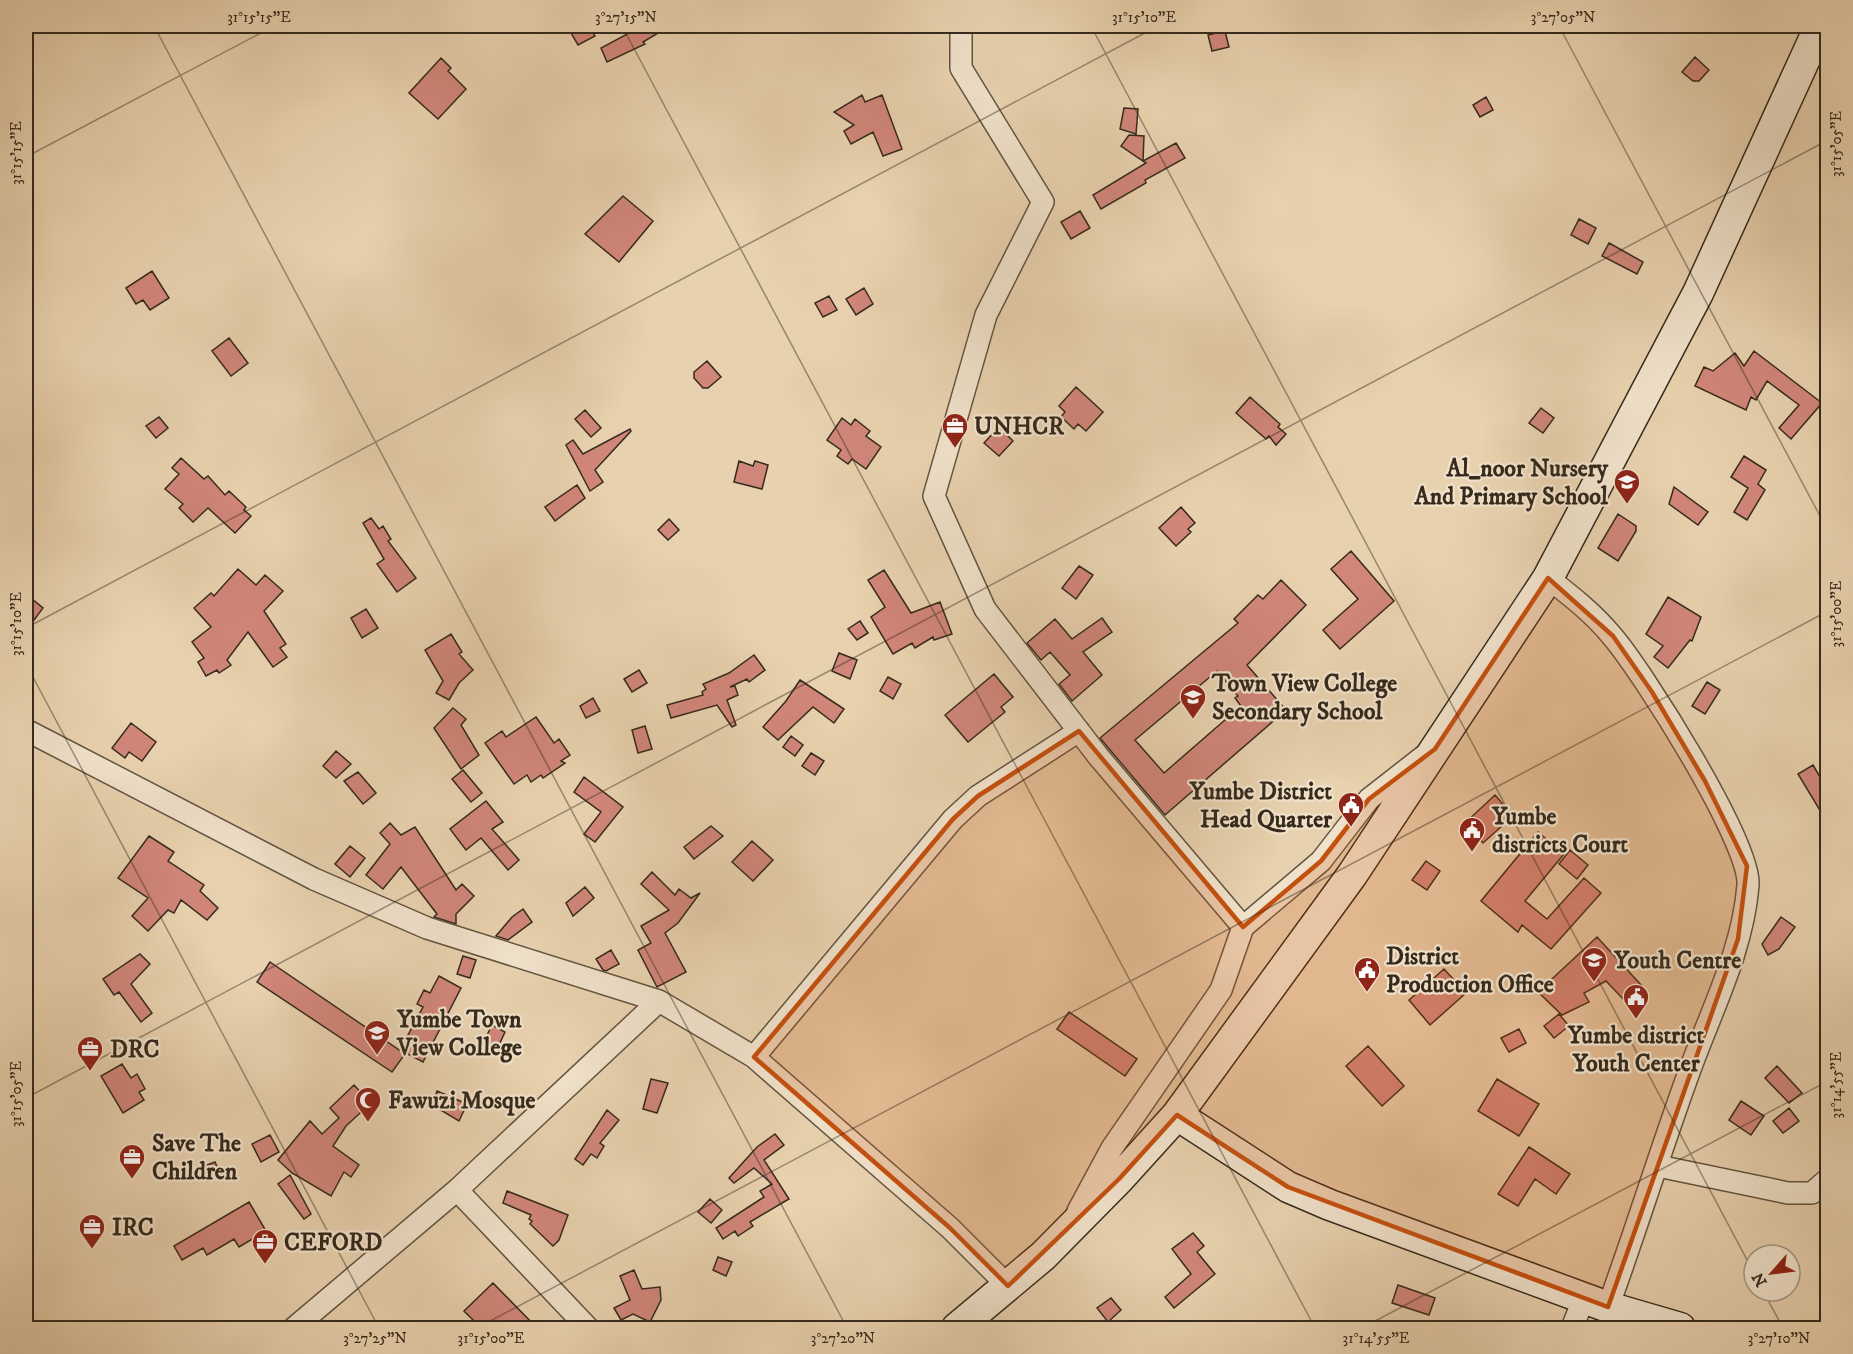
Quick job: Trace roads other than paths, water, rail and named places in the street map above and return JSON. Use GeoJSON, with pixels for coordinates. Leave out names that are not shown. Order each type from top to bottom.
{"type":"FeatureCollection","features":[{"type":"Feature","properties":{"kind":"main road"},"geometry":{"type":"LineString","coordinates":[[962,1327],[1068,1230],[1177,1115],[1352,875],[1548,578],[1698,293],[1821,26]]}},
{"type":"Feature","properties":{"kind":"main road"},"geometry":{"type":"LineString","coordinates":[[1177,1115],[1288,1187],[1330,1206],[1596,1303],[1680,1329]]}},
{"type":"Feature","properties":{"kind":"street"},"geometry":{"type":"LineString","coordinates":[[961,26],[962,68],[1043,202],[986,315],[934,496],[985,609],[1079,731],[1243,927]]}},
{"type":"Feature","properties":{"kind":"street"},"geometry":{"type":"LineString","coordinates":[[1548,578],[1581,603],[1613,636],[1652,692],[1705,780],[1740,848],[1747,866],[1748,884],[1738,939],[1676,1108],[1658,1166],[1596,1303],[1572,1329]]}},
{"type":"Feature","properties":{"kind":"street"},"geometry":{"type":"LineString","coordinates":[[26,730],[314,879],[417,923],[658,1001],[754,1058],[950,1228],[1008,1286]]}},
{"type":"Feature","properties":{"kind":"street"},"geometry":{"type":"LineString","coordinates":[[754,1058],[953,819],[978,796],[1079,731]]}},
{"type":"Feature","properties":{"kind":"street"},"geometry":{"type":"LineString","coordinates":[[1068,1230],[1112,1148],[1221,990],[1243,927],[1321,861],[1369,799],[1435,748]]}},
{"type":"Feature","properties":{"kind":"street"},"geometry":{"type":"LineString","coordinates":[[294,1329],[457,1190],[658,1001]]}},
{"type":"Feature","properties":{"kind":"street"},"geometry":{"type":"LineString","coordinates":[[1658,1166],[1788,1193],[1812,1193],[1827,1179]]}},
{"type":"Feature","properties":{"kind":"street"},"geometry":{"type":"LineString","coordinates":[[457,1190],[588,1329]]}},
{"type":"Feature","properties":{"kind":"place","name":"UNHCR"},"geometry":{"type":"Point","coordinates":[955,449]}},
{"type":"Feature","properties":{"kind":"place","name":"Al_noor Nursery And Primary School"},"geometry":{"type":"Point","coordinates":[1627,505]}},
{"type":"Feature","properties":{"kind":"place","name":"Town View College Secondary School"},"geometry":{"type":"Point","coordinates":[1193,720]}},
{"type":"Feature","properties":{"kind":"place","name":"Yumbe District Head Quarter"},"geometry":{"type":"Point","coordinates":[1351,828]}},
{"type":"Feature","properties":{"kind":"place","name":"Yumbe districts Court"},"geometry":{"type":"Point","coordinates":[1472,853]}},
{"type":"Feature","properties":{"kind":"place","name":"Youth Centre"},"geometry":{"type":"Point","coordinates":[1594,983]}},
{"type":"Feature","properties":{"kind":"place","name":"District Production Office"},"geometry":{"type":"Point","coordinates":[1367,993]}},
{"type":"Feature","properties":{"kind":"place","name":"Yumbe district Youth Center"},"geometry":{"type":"Point","coordinates":[1636,1020]}},
{"type":"Feature","properties":{"kind":"place","name":"Yumbe Town View College"},"geometry":{"type":"Point","coordinates":[377,1056]}},
{"type":"Feature","properties":{"kind":"place","name":"DRC"},"geometry":{"type":"Point","coordinates":[90,1072]}},
{"type":"Feature","properties":{"kind":"place","name":"Fawuzi Mosque"},"geometry":{"type":"Point","coordinates":[368,1123]}},
{"type":"Feature","properties":{"kind":"place","name":"Save The Children"},"geometry":{"type":"Point","coordinates":[132,1180]}},
{"type":"Feature","properties":{"kind":"place","name":"IRC"},"geometry":{"type":"Point","coordinates":[92,1250]}},
{"type":"Feature","properties":{"kind":"place","name":"CEFORD"},"geometry":{"type":"Point","coordinates":[265,1265]}}]}
